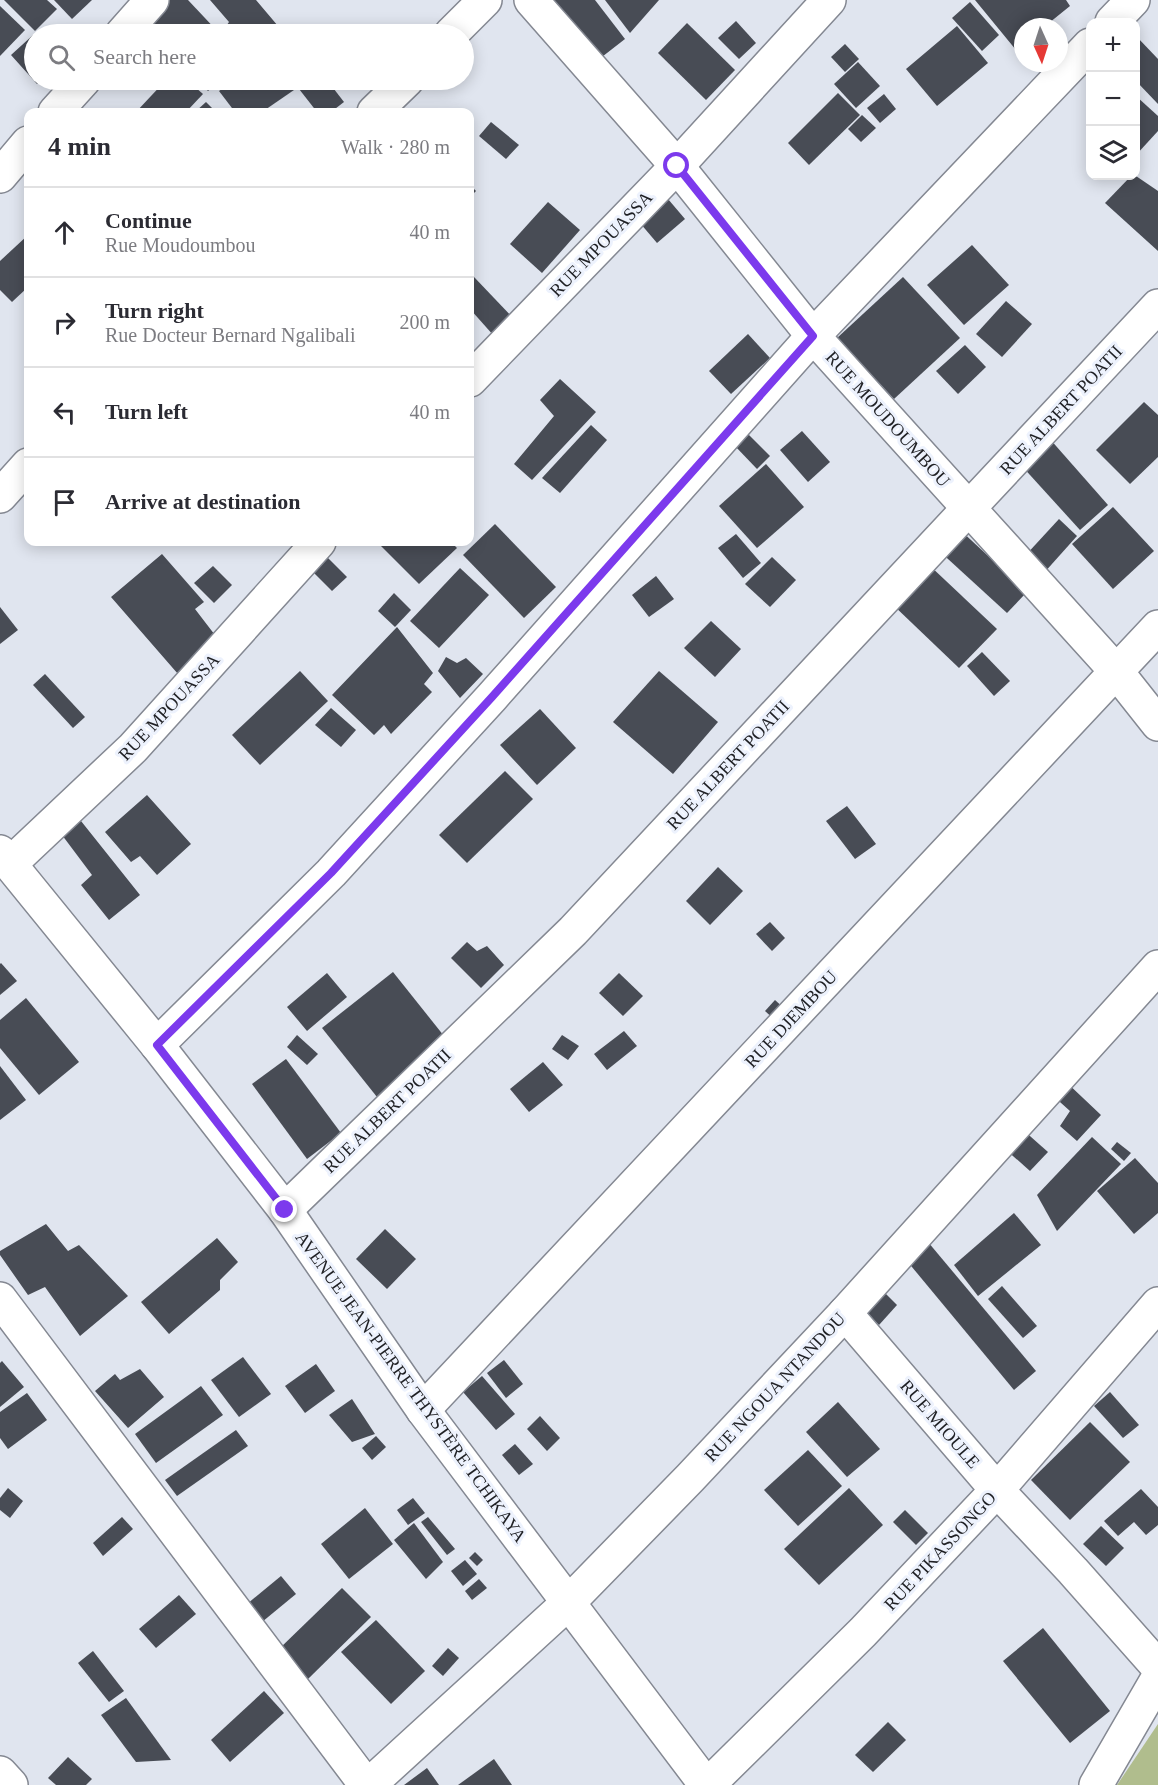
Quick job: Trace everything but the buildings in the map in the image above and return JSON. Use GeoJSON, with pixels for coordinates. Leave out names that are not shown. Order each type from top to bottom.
{"type":"FeatureCollection","features":[{"type":"Feature","properties":{"kind":"street"},"geometry":{"type":"LineString","coordinates":[[131,24],[152,0]]}},
{"type":"Feature","properties":{"kind":"street"},"geometry":{"type":"LineString","coordinates":[[461,24],[485,0]]}},
{"type":"Feature","properties":{"kind":"street","name":"RUE MOUDOUMBOU"},"geometry":{"type":"LineString","coordinates":[[531,0],[677,166],[813,336],[1116,671],[1158,724]]}},
{"type":"Feature","properties":{"kind":"street","name":"RUE MPOUASSA"},"geometry":{"type":"LineString","coordinates":[[474,376],[677,166],[829,0]]}},
{"type":"Feature","properties":{"kind":"street"},"geometry":{"type":"LineString","coordinates":[[1116,18],[1133,0]]}},
{"type":"Feature","properties":{"kind":"street"},"geometry":{"type":"LineString","coordinates":[[157,1045],[331,873],[492,697],[813,336],[1086,49]]}},
{"type":"Feature","properties":{"kind":"street"},"geometry":{"type":"LineString","coordinates":[[59,108],[75,90]]}},
{"type":"Feature","properties":{"kind":"street"},"geometry":{"type":"LineString","coordinates":[[378,108],[397,90]]}},
{"type":"Feature","properties":{"kind":"street"},"geometry":{"type":"LineString","coordinates":[[0,176],[24,148]]}},
{"type":"Feature","properties":{"kind":"street","name":"RUE ALBERT POATII"},"geometry":{"type":"LineString","coordinates":[[285,1210],[573,931],[1158,306]]}},
{"type":"Feature","properties":{"kind":"street"},"geometry":{"type":"LineString","coordinates":[[0,496],[24,469]]}},
{"type":"Feature","properties":{"kind":"street","name":"RUE MPOUASSA"},"geometry":{"type":"LineString","coordinates":[[5,858],[133,748],[316,546]]}},
{"type":"Feature","properties":{"kind":"street","name":"RUE DJEMBOU"},"geometry":{"type":"LineString","coordinates":[[423,1410],[1158,627]]}},
{"type":"Feature","properties":{"kind":"street","name":"AVENUE JEAN-PIERRE THYSTÈRE TCHIKAYA"},"geometry":{"type":"LineString","coordinates":[[5,858],[157,1045],[285,1210],[423,1410],[707,1785]]}},
{"type":"Feature","properties":{"kind":"street","name":"RUE NGOUA NTANDOU"},"geometry":{"type":"LineString","coordinates":[[367,1785],[568,1603],[845,1313],[1158,967]]}},
{"type":"Feature","properties":{"kind":"street"},"geometry":{"type":"LineString","coordinates":[[0,1299],[367,1785]]}},
{"type":"Feature","properties":{"kind":"street","name":"RUE PIKASSONGO"},"geometry":{"type":"LineString","coordinates":[[707,1785],[863,1632],[997,1490],[1158,1304]]}},
{"type":"Feature","properties":{"kind":"street","name":"RUE MIOULE"},"geometry":{"type":"LineString","coordinates":[[845,1313],[997,1490],[1073,1571],[1158,1668]]}},
{"type":"Feature","properties":{"kind":"street"},"geometry":{"type":"LineString","coordinates":[[1096,1785],[1158,1678]]}},
{"type":"Feature","properties":{"kind":"street"},"geometry":{"type":"LineString","coordinates":[[0,1773],[11,1785]]}},
{"type":"Feature","properties":{"kind":"green space"},"geometry":{"type":"Polygon","coordinates":[[[1158,1724],[1158,1785],[1117,1785],[1158,1724]]]}},
{"type":"Feature","properties":{"kind":"route"},"geometry":{"type":"LineString","coordinates":[[285,1210],[157,1045],[331,873],[492,697],[813,336],[677,166]]}}]}
